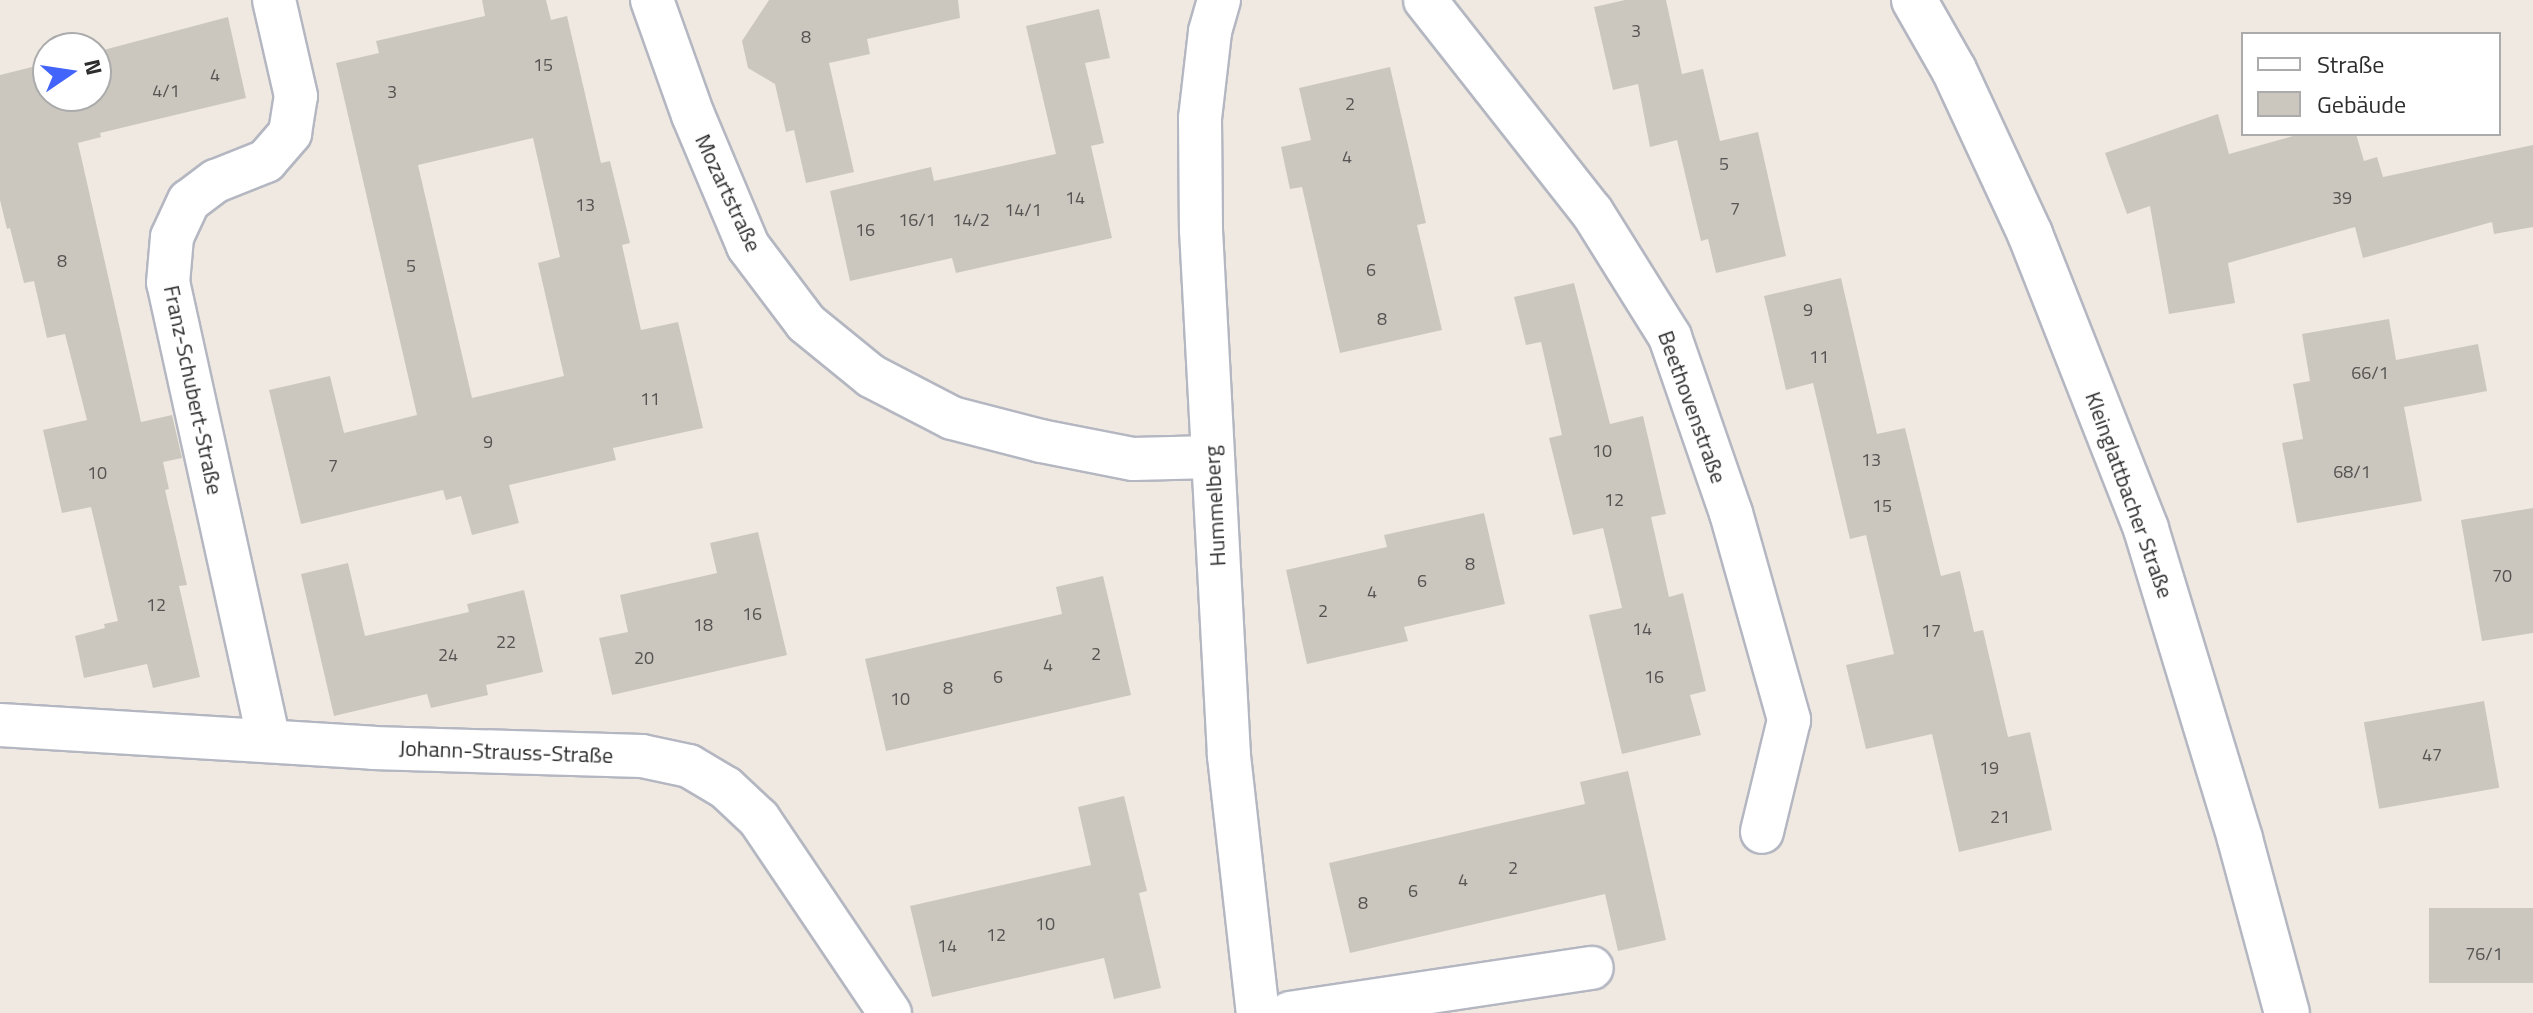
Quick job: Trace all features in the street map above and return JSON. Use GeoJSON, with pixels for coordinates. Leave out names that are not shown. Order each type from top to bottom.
{"type":"FeatureCollection","features":[{"type":"Feature","properties":{"kind":"street","name":"Franz-Schubert-Straße"},"geometry":{"type":"LineString","coordinates":[[269,741],[168,283],[172,237],[189,201],[216,181],[266,161],[290,133],[296,96],[274,0]]}},
{"type":"Feature","properties":{"kind":"street","name":"Mozartstraße"},"geometry":{"type":"LineString","coordinates":[[652,0],[693,115],[748,246],[806,323],[860,367],[952,418],[1041,441],[1133,459],[1212,457]]}},
{"type":"Feature","properties":{"kind":"street","name":"Hummelberg"},"geometry":{"type":"LineString","coordinates":[[1219,0],[1210,32],[1200,118],[1201,230],[1229,756],[1258,1013]]}},
{"type":"Feature","properties":{"kind":"street","name":"Beethovenstraße"},"geometry":{"type":"LineString","coordinates":[[1425,0],[1592,212],[1670,337],[1731,513],[1789,720],[1762,832]]}},
{"type":"Feature","properties":{"kind":"street","name":"Kleinglattbacher Straße"},"geometry":{"type":"LineString","coordinates":[[1914,0],[1954,70],[2030,234],[2146,529],[2240,839],[2287,1013]]}},
{"type":"Feature","properties":{"kind":"street","name":"Johann-Strauss-Straße"},"geometry":{"type":"LineString","coordinates":[[0,725],[269,741],[642,756],[689,766],[726,788],[759,819],[890,1013]]}},
{"type":"Feature","properties":{"kind":"street"},"geometry":{"type":"LineString","coordinates":[[1290,1013],[1592,968]]}},
{"type":"Feature","properties":{"kind":"building"},"geometry":{"type":"Polygon","coordinates":[[[482,0],[546,0],[551,20],[567,16],[601,163],[610,161],[630,243],[622,245],[641,330],[678,322],[703,428],[613,448],[616,460],[509,485],[519,523],[472,535],[461,496],[446,500],[443,490],[301,524],[269,390],[330,376],[344,433],[417,415],[336,63],[379,53],[376,41],[485,16],[482,0]],[[533,138],[418,165],[472,398],[564,376],[538,263],[560,257],[533,138]]]}},
{"type":"Feature","properties":{"kind":"building"},"geometry":{"type":"Polygon","coordinates":[[[769,0],[958,0],[960,18],[867,39],[870,54],[829,63],[854,172],[806,183],[794,130],[786,132],[775,84],[748,68],[742,41],[769,0]]]}},
{"type":"Feature","properties":{"kind":"building"},"geometry":{"type":"Polygon","coordinates":[[[1625,0],[1666,0],[1682,74],[1703,69],[1720,141],[1758,132],[1786,256],[1716,273],[1708,239],[1701,241],[1677,140],[1650,147],[1638,84],[1613,90],[1594,7],[1625,0]]]}},
{"type":"Feature","properties":{"kind":"building"},"geometry":{"type":"Polygon","coordinates":[[[1099,9],[1110,58],[1085,63],[1104,143],[1091,146],[1112,238],[956,273],[952,258],[850,281],[830,191],[931,167],[934,181],[1056,154],[1026,26],[1099,9]]]}},
{"type":"Feature","properties":{"kind":"building"},"geometry":{"type":"Polygon","coordinates":[[[228,17],[246,98],[100,133],[101,137],[78,143],[141,422],[172,415],[182,458],[163,462],[169,489],[165,490],[187,585],[179,586],[200,677],[153,688],[147,664],[84,678],[75,636],[118,621],[91,507],[62,513],[43,430],[87,420],[65,334],[47,338],[34,281],[24,283],[0,200],[0,75],[32,67],[32,112],[112,112],[112,48],[228,17]]]}},
{"type":"Feature","properties":{"kind":"building"},"geometry":{"type":"Polygon","coordinates":[[[1390,67],[1426,223],[1417,225],[1442,330],[1340,353],[1302,187],[1290,189],[1281,147],[1311,140],[1299,88],[1390,67]]]}},
{"type":"Feature","properties":{"kind":"building"},"geometry":{"type":"Polygon","coordinates":[[[2218,114],[2229,154],[2293,136],[2357,136],[2364,161],[2377,157],[2383,177],[2533,145],[2533,227],[2494,234],[2492,222],[2363,258],[2355,227],[2228,263],[2235,303],[2169,314],[2150,206],[2127,214],[2105,153],[2218,114]]]}},
{"type":"Feature","properties":{"kind":"building"},"geometry":{"type":"Polygon","coordinates":[[[1841,278],[1877,434],[1905,428],[1941,576],[1960,571],[1974,632],[1983,630],[2008,737],[2030,732],[2052,830],[1959,852],[1932,734],[1866,749],[1846,665],[1894,654],[1866,535],[1850,539],[1813,383],[1786,390],[1764,296],[1841,278]]]}},
{"type":"Feature","properties":{"kind":"building"},"geometry":{"type":"Polygon","coordinates":[[[1574,283],[1610,424],[1643,416],[1666,514],[1651,517],[1669,597],[1683,593],[1706,691],[1690,695],[1701,735],[1622,754],[1589,615],[1622,608],[1603,528],[1573,535],[1549,438],[1562,435],[1541,342],[1526,345],[1514,297],[1574,283]]]}},
{"type":"Feature","properties":{"kind":"building"},"geometry":{"type":"Polygon","coordinates":[[[2389,319],[2396,360],[2478,344],[2487,391],[2404,407],[2422,501],[2297,523],[2282,443],[2303,439],[2293,384],[2310,381],[2302,334],[2389,319]]]}},
{"type":"Feature","properties":{"kind":"building"},"geometry":{"type":"Polygon","coordinates":[[[2533,508],[2533,633],[2482,641],[2461,520],[2533,508]]]}},
{"type":"Feature","properties":{"kind":"building"},"geometry":{"type":"Polygon","coordinates":[[[1484,513],[1505,604],[1404,627],[1408,641],[1307,664],[1286,570],[1387,547],[1384,535],[1484,513]]]}},
{"type":"Feature","properties":{"kind":"building"},"geometry":{"type":"Polygon","coordinates":[[[758,532],[787,655],[612,695],[599,638],[628,632],[620,595],[717,573],[710,543],[758,532]]]}},
{"type":"Feature","properties":{"kind":"building"},"geometry":{"type":"Polygon","coordinates":[[[348,563],[365,636],[469,612],[467,604],[524,590],[543,672],[486,685],[488,695],[431,708],[427,694],[334,716],[301,574],[348,563]]]}},
{"type":"Feature","properties":{"kind":"building"},"geometry":{"type":"Polygon","coordinates":[[[1103,576],[1131,695],[886,751],[865,659],[1062,614],[1056,587],[1103,576]]]}},
{"type":"Feature","properties":{"kind":"building"},"geometry":{"type":"Polygon","coordinates":[[[2484,701],[2499,788],[2379,809],[2364,722],[2484,701]]]}},
{"type":"Feature","properties":{"kind":"building"},"geometry":{"type":"Polygon","coordinates":[[[1628,771],[1666,940],[1618,951],[1605,894],[1350,953],[1329,863],[1585,804],[1580,782],[1628,771]]]}},
{"type":"Feature","properties":{"kind":"building"},"geometry":{"type":"Polygon","coordinates":[[[1124,796],[1147,891],[1139,893],[1161,988],[1114,999],[1104,958],[932,997],[910,906],[1091,865],[1078,807],[1124,796]]]}},
{"type":"Feature","properties":{"kind":"building"},"geometry":{"type":"Polygon","coordinates":[[[2429,908],[2533,908],[2533,983],[2429,983],[2429,908]]]}}]}
